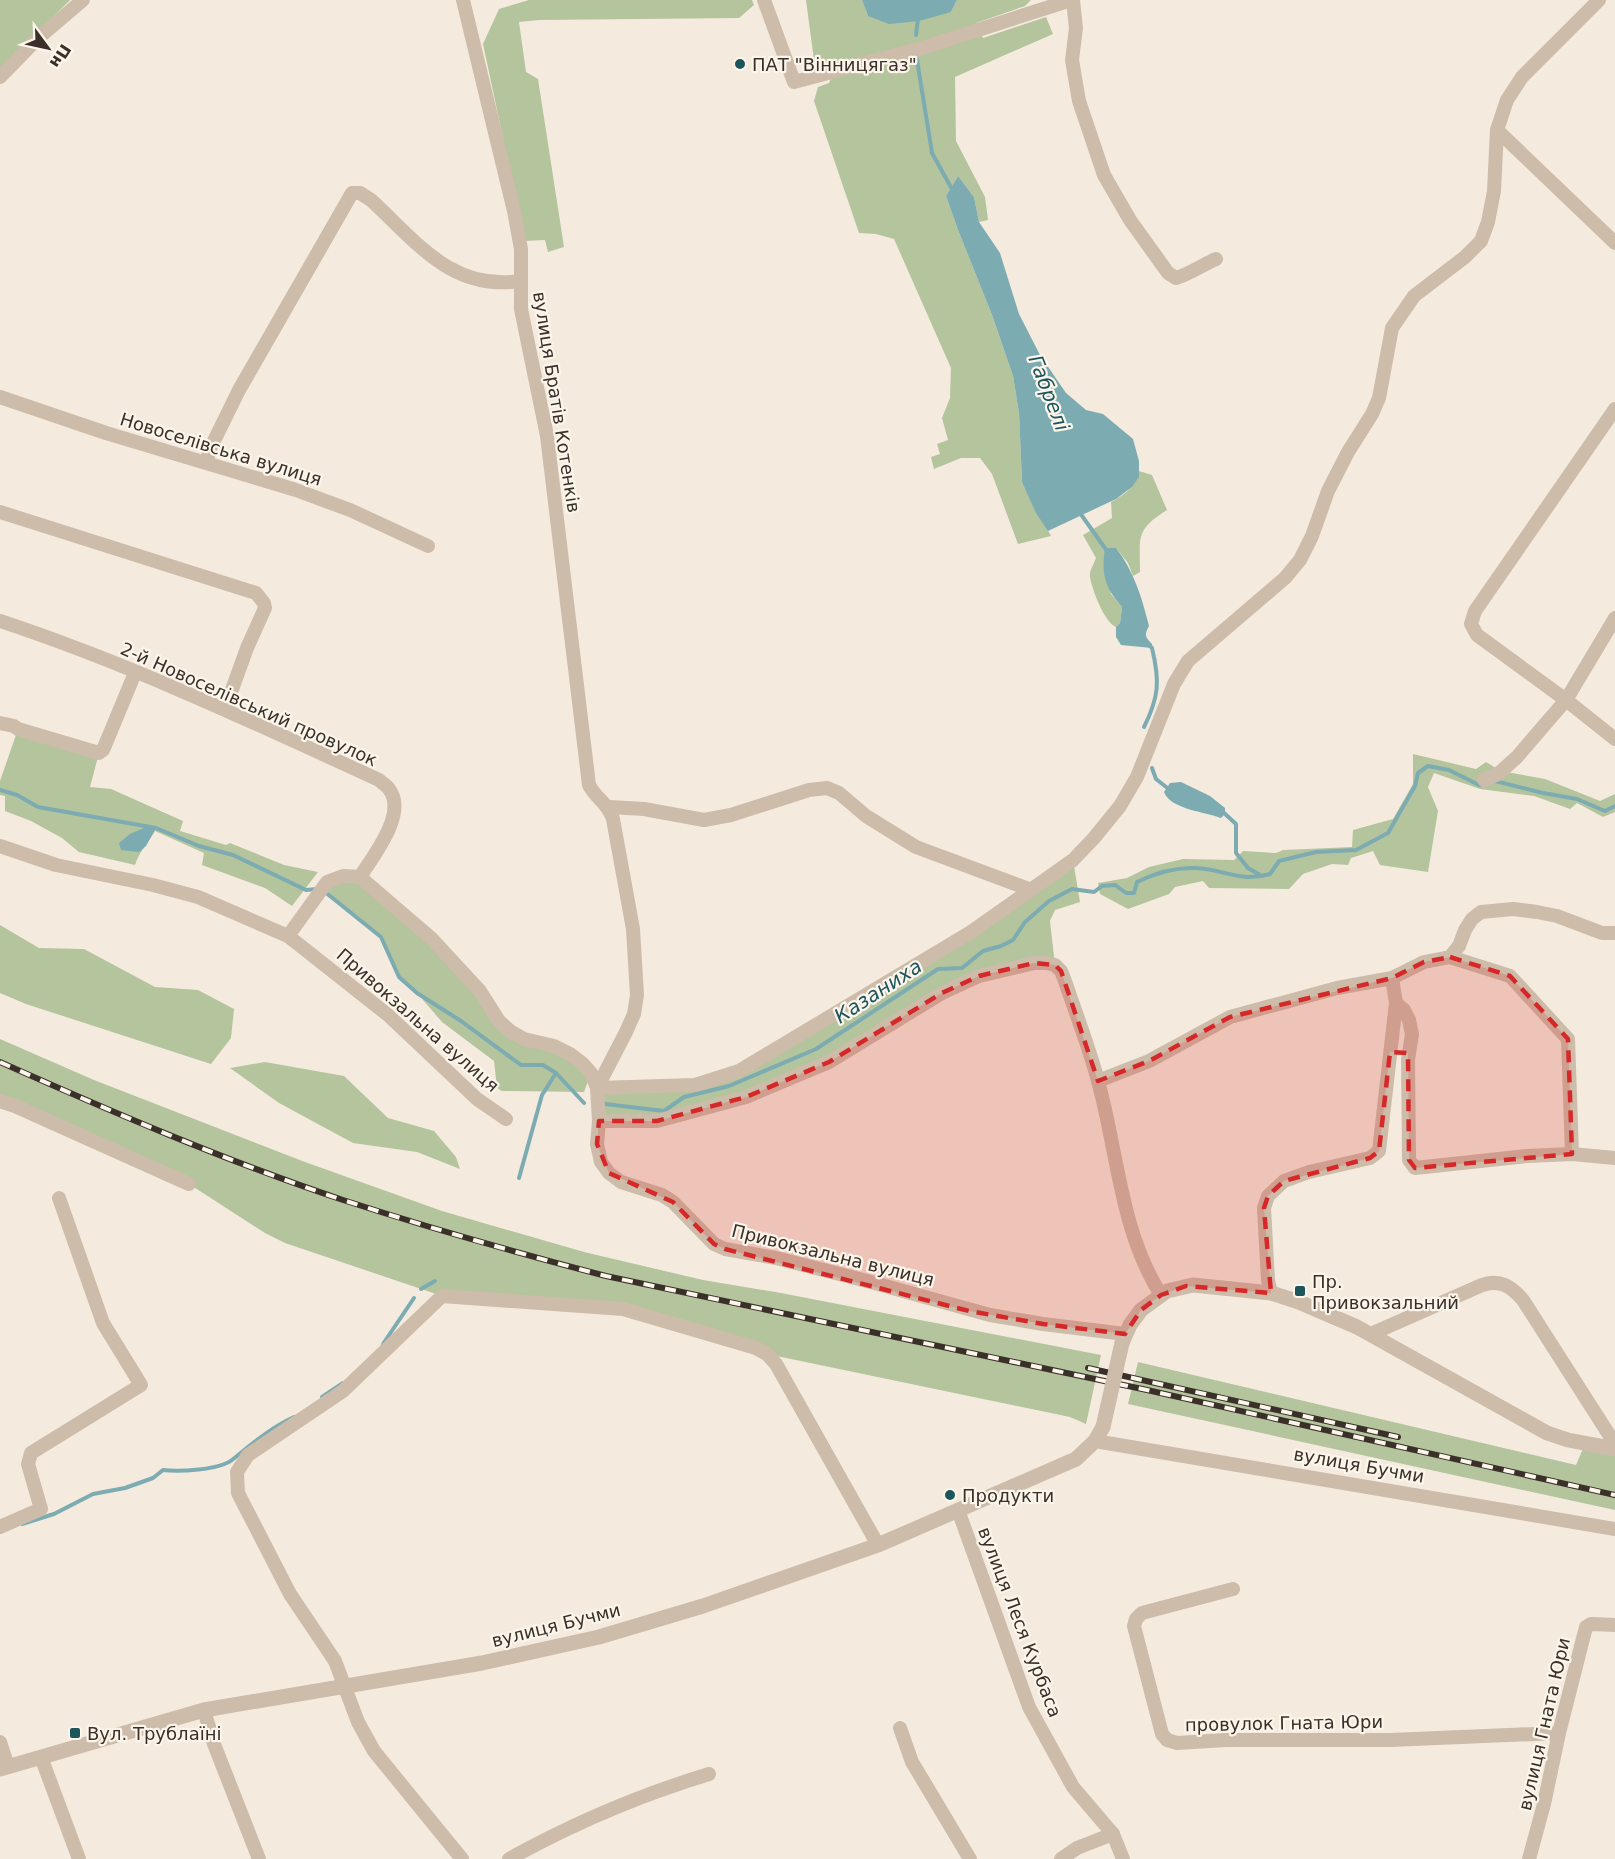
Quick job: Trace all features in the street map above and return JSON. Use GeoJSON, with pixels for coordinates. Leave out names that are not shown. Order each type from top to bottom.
{"type":"FeatureCollection","features":[{"type":"Feature","properties":{"kind":"street"},"geometry":{"type":"LineString","coordinates":[[0,76],[36,40],[83,0]]}},
{"type":"Feature","properties":{"kind":"street","name":"вулиця Братів Котенків"},"geometry":{"type":"LineString","coordinates":[[463,0],[514,211],[521,249],[521,309],[547,436],[589,785],[596,797],[609,807],[614,819],[633,929],[637,995],[634,1014],[597,1088]]}},
{"type":"Feature","properties":{"kind":"street"},"geometry":{"type":"LineString","coordinates":[[764,0],[794,82],[922,48],[1072,0],[1076,28],[1072,60],[1077,91],[1104,175],[1130,220],[1168,273],[1176,278],[1216,259]]}},
{"type":"Feature","properties":{"kind":"street"},"geometry":{"type":"LineString","coordinates":[[288,936],[327,882],[343,876],[360,878],[431,938],[480,991],[499,1021],[510,1031],[524,1040],[554,1047],[570,1054],[591,1073],[597,1088],[695,1085],[739,1071],[971,932],[1073,860],[1120,806],[1137,777],[1174,684],[1188,661],[1285,578],[1300,560],[1312,536],[1328,491],[1379,398],[1392,328],[1414,296],[1465,257],[1481,241],[1488,222],[1494,190],[1497,130],[1507,100],[1522,77],[1599,0]]}},
{"type":"Feature","properties":{"kind":"street"},"geometry":{"type":"LineString","coordinates":[[1497,130],[1615,243]]}},
{"type":"Feature","properties":{"kind":"street"},"geometry":{"type":"LineString","coordinates":[[206,462],[238,390],[352,193],[360,193],[371,200],[440,264],[449,269],[467,278],[486,283],[520,281]]}},
{"type":"Feature","properties":{"kind":"street","name":"Новоселівська вулиця"},"geometry":{"type":"LineString","coordinates":[[0,397],[106,433],[296,490],[350,510],[428,546]]}},
{"type":"Feature","properties":{"kind":"street"},"geometry":{"type":"LineString","coordinates":[[1615,409],[1475,611],[1471,624],[1477,635],[1615,739]]}},
{"type":"Feature","properties":{"kind":"street"},"geometry":{"type":"LineString","coordinates":[[0,512],[256,593],[265,608],[247,648],[225,709]]}},
{"type":"Feature","properties":{"kind":"street"},"geometry":{"type":"LineString","coordinates":[[1484,780],[1498,774],[1517,757],[1566,700],[1615,618]]}},
{"type":"Feature","properties":{"kind":"street","name":"2-й Новоселівський провулок"},"geometry":{"type":"LineString","coordinates":[[0,621],[225,709],[379,780],[390,790],[396,807],[390,828],[360,878]]}},
{"type":"Feature","properties":{"kind":"street"},"geometry":{"type":"LineString","coordinates":[[0,723],[99,753],[103,750],[135,673]]}},
{"type":"Feature","properties":{"kind":"street"},"geometry":{"type":"LineString","coordinates":[[609,807],[644,809],[705,820],[731,815],[809,790],[827,788],[916,847],[1029,889]]}},
{"type":"Feature","properties":{"kind":"street","name":"Привокзальна вулиця"},"geometry":{"type":"LineString","coordinates":[[0,846],[56,865],[153,885],[198,897],[288,936],[388,1015],[477,1100],[506,1119]]}},
{"type":"Feature","properties":{"kind":"street"},"geometry":{"type":"LineString","coordinates":[[1450,957],[1459,946],[1472,919],[1481,912],[1513,909],[1537,912],[1557,916],[1602,933],[1615,933]]}},
{"type":"Feature","properties":{"kind":"street"},"geometry":{"type":"LineString","coordinates":[[1098,1081],[1149,1062],[1230,1017],[1336,988],[1392,978],[1424,962],[1450,957],[1510,976],[1568,1039],[1572,1154]]}},
{"type":"Feature","properties":{"kind":"street"},"geometry":{"type":"LineString","coordinates":[[599,1121],[657,1121],[746,1097],[829,1062],[942,993],[979,976],[1034,963],[1056,965],[1061,971],[1098,1081],[1130,1226],[1145,1266],[1161,1294]]}},
{"type":"Feature","properties":{"kind":"street"},"geometry":{"type":"LineString","coordinates":[[1271,1293],[1268,1280],[1264,1208],[1268,1196],[1284,1181],[1309,1172],[1370,1158],[1379,1151],[1396,1003],[1392,978]]}},
{"type":"Feature","properties":{"kind":"street"},"geometry":{"type":"LineString","coordinates":[[1396,1003],[1404,1010],[1412,1034],[1408,1060],[1409,1160],[1415,1168],[1527,1156],[1572,1154],[1615,1158]]}},
{"type":"Feature","properties":{"kind":"street","name":"Привокзальна вулиця"},"geometry":{"type":"LineString","coordinates":[[597,1088],[599,1121],[597,1144],[601,1162],[609,1173],[621,1182],[662,1195],[673,1202],[714,1244],[725,1249],[776,1258],[867,1281],[990,1315],[1124,1339]]}},
{"type":"Feature","properties":{"kind":"street"},"geometry":{"type":"LineString","coordinates":[[0,1101],[189,1184]]}},
{"type":"Feature","properties":{"kind":"street"},"geometry":{"type":"LineString","coordinates":[[0,1527],[41,1509],[28,1464],[31,1453],[141,1385],[103,1323],[59,1198]]}},
{"type":"Feature","properties":{"kind":"street"},"geometry":{"type":"LineString","coordinates":[[1371,1334],[1489,1282],[1502,1283],[1522,1300],[1615,1444]]}},
{"type":"Feature","properties":{"kind":"street"},"geometry":{"type":"LineString","coordinates":[[1124,1339],[1141,1310],[1161,1294],[1179,1287],[1193,1285],[1271,1293],[1299,1302],[1371,1334],[1540,1429],[1568,1440],[1615,1449]]}},
{"type":"Feature","properties":{"kind":"street"},"geometry":{"type":"LineString","coordinates":[[462,1859],[374,1751],[358,1722],[335,1661],[290,1594],[238,1493],[237,1472],[248,1455],[343,1391],[442,1296],[623,1309],[756,1348],[767,1354],[776,1364],[878,1545]]}},
{"type":"Feature","properties":{"kind":"street","name":"вулиця Бучми"},"geometry":{"type":"LineString","coordinates":[[4,1768],[204,1710],[482,1663],[599,1637],[703,1606],[878,1545],[1076,1459],[1095,1441],[1103,1427],[1124,1339]]}},
{"type":"Feature","properties":{"kind":"street","name":"вулиця Бучми"},"geometry":{"type":"LineString","coordinates":[[1095,1441],[1615,1529]]}},
{"type":"Feature","properties":{"kind":"street","name":"вулиця Леся Курбаса"},"geometry":{"type":"LineString","coordinates":[[958,1510],[1029,1707],[1073,1787],[1113,1834],[1123,1859]]}},
{"type":"Feature","properties":{"kind":"street","name":"провулок Гната Юри"},"geometry":{"type":"LineString","coordinates":[[1233,1589],[1142,1613],[1136,1619],[1134,1626],[1162,1734],[1167,1740],[1177,1743],[1226,1740],[1390,1740],[1559,1733]]}},
{"type":"Feature","properties":{"kind":"street","name":"вулиця Гната Юри"},"geometry":{"type":"LineString","coordinates":[[1529,1859],[1586,1627],[1591,1623],[1615,1625]]}},
{"type":"Feature","properties":{"kind":"street"},"geometry":{"type":"LineString","coordinates":[[204,1710],[214,1744],[259,1859]]}},
{"type":"Feature","properties":{"kind":"street"},"geometry":{"type":"LineString","coordinates":[[900,1728],[912,1762],[970,1859]]}},
{"type":"Feature","properties":{"kind":"street"},"geometry":{"type":"LineString","coordinates":[[0,1742],[4,1768]]}},
{"type":"Feature","properties":{"kind":"street"},"geometry":{"type":"LineString","coordinates":[[41,1757],[79,1859]]}},
{"type":"Feature","properties":{"kind":"street"},"geometry":{"type":"LineString","coordinates":[[509,1859],[557,1832],[677,1784],[709,1774]]}},
{"type":"Feature","properties":{"kind":"street"},"geometry":{"type":"LineString","coordinates":[[1060,1859],[1077,1848],[1113,1834]]}},
{"type":"Feature","properties":{"kind":"highlighted area"},"geometry":{"type":"Polygon","coordinates":[[[1450,957],[1510,976],[1568,1039],[1572,1154],[1415,1168],[1409,1160],[1408,1053],[1390,1052],[1379,1151],[1370,1158],[1284,1181],[1268,1196],[1264,1208],[1271,1293],[1186,1286],[1161,1295],[1141,1310],[1125,1334],[1043,1324],[969,1311],[725,1249],[714,1244],[673,1202],[609,1173],[597,1144],[599,1121],[657,1121],[746,1097],[829,1062],[942,993],[979,976],[1034,963],[1055,965],[1061,971],[1098,1081],[1149,1061],[1230,1017],[1392,978],[1424,962],[1450,957]]]}},
{"type":"Feature","properties":{"kind":"green space"},"geometry":{"type":"Polygon","coordinates":[[[0,0],[70,0],[0,70],[0,0]]]}},
{"type":"Feature","properties":{"kind":"green space"},"geometry":{"type":"Polygon","coordinates":[[[529,0],[752,0],[754,5],[739,18],[519,22],[526,72],[538,79],[564,247],[548,252],[545,240],[525,241],[483,44],[499,9],[529,0]]]}},
{"type":"Feature","properties":{"kind":"green space"},"geometry":{"type":"Polygon","coordinates":[[[806,0],[862,0],[868,16],[951,12],[957,0],[1031,0],[1025,6],[976,23],[983,38],[1046,17],[1053,34],[955,77],[956,141],[985,197],[988,220],[979,222],[974,197],[958,176],[946,196],[1013,376],[1019,413],[1022,482],[1051,536],[1018,544],[992,474],[980,458],[961,458],[934,469],[931,457],[940,454],[937,444],[948,440],[942,418],[950,398],[951,368],[894,239],[876,234],[859,233],[814,101],[818,87],[829,83],[837,64],[814,60],[806,0]]]}},
{"type":"Feature","properties":{"kind":"green space"},"geometry":{"type":"Polygon","coordinates":[[[1139,471],[1152,475],[1167,510],[1144,529],[1140,542],[1140,572],[1133,576],[1128,563],[1116,548],[1105,548],[1111,594],[1122,607],[1120,623],[1116,627],[1107,619],[1096,597],[1090,575],[1096,558],[1083,535],[1112,518],[1111,502],[1133,485],[1139,471]]]}},
{"type":"Feature","properties":{"kind":"green space"},"geometry":{"type":"Polygon","coordinates":[[[18,729],[99,753],[90,787],[111,789],[183,821],[180,831],[226,845],[230,843],[284,865],[318,872],[292,906],[265,888],[202,865],[204,853],[155,831],[135,865],[79,852],[62,838],[31,821],[5,811],[5,796],[0,795],[0,781],[18,729]]]}},
{"type":"Feature","properties":{"kind":"green space"},"geometry":{"type":"Polygon","coordinates":[[[1413,754],[1476,769],[1486,762],[1501,771],[1545,779],[1600,801],[1615,794],[1615,812],[1603,817],[1577,803],[1570,809],[1534,796],[1480,789],[1434,773],[1428,787],[1438,811],[1428,872],[1380,865],[1373,851],[1351,858],[1348,865],[1332,864],[1303,874],[1289,889],[1209,888],[1203,881],[1175,887],[1169,894],[1128,909],[1100,894],[1098,883],[1127,878],[1149,867],[1183,859],[1234,860],[1243,851],[1276,853],[1283,850],[1352,847],[1353,830],[1393,819],[1413,784],[1413,754]]]}},
{"type":"Feature","properties":{"kind":"green space"},"geometry":{"type":"Polygon","coordinates":[[[1073,860],[1080,902],[1055,910],[1050,921],[1055,965],[979,976],[829,1062],[657,1121],[599,1121],[597,1088],[695,1085],[739,1071],[1073,860]]]}},
{"type":"Feature","properties":{"kind":"green space"},"geometry":{"type":"Polygon","coordinates":[[[360,877],[431,938],[499,1021],[591,1073],[584,1092],[502,1091],[497,1088],[494,1061],[442,1022],[417,993],[399,977],[381,937],[325,892],[329,885],[360,877]]]}},
{"type":"Feature","properties":{"kind":"green space"},"geometry":{"type":"Polygon","coordinates":[[[0,925],[39,948],[84,949],[155,987],[198,990],[234,1009],[231,1038],[211,1064],[26,1004],[0,993],[0,925]]]}},
{"type":"Feature","properties":{"kind":"green space"},"geometry":{"type":"Polygon","coordinates":[[[0,1039],[94,1080],[305,1162],[442,1211],[584,1252],[703,1280],[1101,1355],[1086,1424],[1070,1417],[767,1354],[623,1309],[442,1296],[285,1243],[265,1233],[189,1184],[0,1101],[0,1039]]]}},
{"type":"Feature","properties":{"kind":"green space"},"geometry":{"type":"Polygon","coordinates":[[[265,1062],[344,1076],[388,1118],[434,1131],[456,1157],[460,1169],[417,1152],[353,1143],[279,1103],[230,1068],[265,1062]]]}},
{"type":"Feature","properties":{"kind":"green space"},"geometry":{"type":"Polygon","coordinates":[[[1138,1362],[1576,1465],[1585,1444],[1615,1449],[1615,1510],[1128,1404],[1138,1362]]]}},
{"type":"Feature","properties":{"kind":"water"},"geometry":{"type":"Polygon","coordinates":[[[862,0],[957,0],[951,12],[919,21],[889,24],[868,16],[862,0]]]}},
{"type":"Feature","properties":{"kind":"water"},"geometry":{"type":"Polygon","coordinates":[[[958,176],[974,197],[979,222],[1000,253],[1019,314],[1040,355],[1066,393],[1086,410],[1103,414],[1133,439],[1139,461],[1139,477],[1132,487],[1116,499],[1048,531],[1036,513],[1022,482],[1019,413],[1013,376],[946,196],[958,176]]]}},
{"type":"Feature","properties":{"kind":"water"},"geometry":{"type":"Polygon","coordinates":[[[1105,548],[1116,548],[1133,575],[1149,626],[1146,636],[1152,648],[1121,645],[1116,637],[1116,627],[1120,623],[1122,607],[1108,587],[1104,573],[1105,548]]]}},
{"type":"Feature","properties":{"kind":"water"},"geometry":{"type":"Polygon","coordinates":[[[1181,782],[1210,796],[1225,808],[1225,814],[1221,818],[1173,802],[1164,792],[1170,783],[1181,782]]]}},
{"type":"Feature","properties":{"kind":"water"},"geometry":{"type":"Polygon","coordinates":[[[146,827],[156,828],[146,846],[139,852],[121,850],[119,843],[130,834],[146,827]]]}},
{"type":"Feature","properties":{"kind":"waterway","name":"Габрелі"},"geometry":{"type":"LineString","coordinates":[[916,35],[918,18]]}},
{"type":"Feature","properties":{"kind":"waterway","name":"Габрелі"},"geometry":{"type":"LineString","coordinates":[[917,60],[932,153],[953,191]]}},
{"type":"Feature","properties":{"kind":"waterway","name":"Габрелі"},"geometry":{"type":"LineString","coordinates":[[1080,513],[1107,551]]}},
{"type":"Feature","properties":{"kind":"waterway","name":"Габрелі"},"geometry":{"type":"LineString","coordinates":[[1144,727],[1153,707],[1157,689],[1156,670],[1150,646]]}},
{"type":"Feature","properties":{"kind":"waterway","name":"Казаниха"},"geometry":{"type":"LineString","coordinates":[[605,1104],[664,1111],[684,1097],[729,1086],[816,1049],[938,969],[962,968],[983,951],[1013,940],[1025,922],[1049,901],[1072,889],[1094,892],[1102,886],[1115,885],[1126,893],[1134,893],[1137,882],[1158,873],[1180,868],[1206,869],[1250,877],[1270,874],[1279,861],[1316,852],[1356,850],[1388,833],[1415,786],[1418,773],[1428,766],[1449,770],[1479,785],[1482,784]]}},
{"type":"Feature","properties":{"kind":"waterway","name":"Габрелі"},"geometry":{"type":"LineString","coordinates":[[1152,768],[1156,779],[1170,790]]}},
{"type":"Feature","properties":{"kind":"waterway","name":"Казаниха"},"geometry":{"type":"LineString","coordinates":[[1495,781],[1577,799],[1605,811],[1615,806]]}},
{"type":"Feature","properties":{"kind":"waterway"},"geometry":{"type":"LineString","coordinates":[[0,790],[17,795],[38,807],[156,828],[199,846],[233,855],[306,890],[317,889]]}},
{"type":"Feature","properties":{"kind":"waterway","name":"Габрелі"},"geometry":{"type":"LineString","coordinates":[[1223,812],[1236,824],[1236,853],[1248,868],[1262,876]]}},
{"type":"Feature","properties":{"kind":"waterway","name":"Казаниха"},"geometry":{"type":"LineString","coordinates":[[325,892],[381,937],[399,977],[417,993],[461,1021],[521,1065],[543,1065],[556,1073],[584,1103]]}},
{"type":"Feature","properties":{"kind":"waterway"},"geometry":{"type":"LineString","coordinates":[[519,1178],[542,1095],[556,1073]]}},
{"type":"Feature","properties":{"kind":"waterway"},"geometry":{"type":"LineString","coordinates":[[421,1289],[435,1281]]}},
{"type":"Feature","properties":{"kind":"waterway"},"geometry":{"type":"LineString","coordinates":[[383,1344],[414,1298]]}},
{"type":"Feature","properties":{"kind":"waterway"},"geometry":{"type":"LineString","coordinates":[[322,1397],[343,1383]]}},
{"type":"Feature","properties":{"kind":"waterway"},"geometry":{"type":"LineString","coordinates":[[22,1524],[54,1514],[93,1494],[125,1488],[153,1478],[163,1470],[199,1470],[226,1463],[269,1431],[294,1417]]}},
{"type":"Feature","properties":{"kind":"railway"},"geometry":{"type":"LineString","coordinates":[[0,1062],[170,1135],[299,1185],[474,1240],[606,1276],[1147,1390],[1615,1495]]}},
{"type":"Feature","properties":{"kind":"railway"},"geometry":{"type":"LineString","coordinates":[[1088,1368],[1398,1437]]}},
{"type":"Feature","properties":{"kind":"place","name":"ПАТ \"Вінницягаз\""},"geometry":{"type":"Point","coordinates":[740,64]}},
{"type":"Feature","properties":{"kind":"place","name":"Пр. Привокзальний"},"geometry":{"type":"Point","coordinates":[1300,1291]}},
{"type":"Feature","properties":{"kind":"place","name":"Продукти"},"geometry":{"type":"Point","coordinates":[950,1495]}},
{"type":"Feature","properties":{"kind":"place","name":"Вул. Трублаїні"},"geometry":{"type":"Point","coordinates":[75,1733]}}]}
